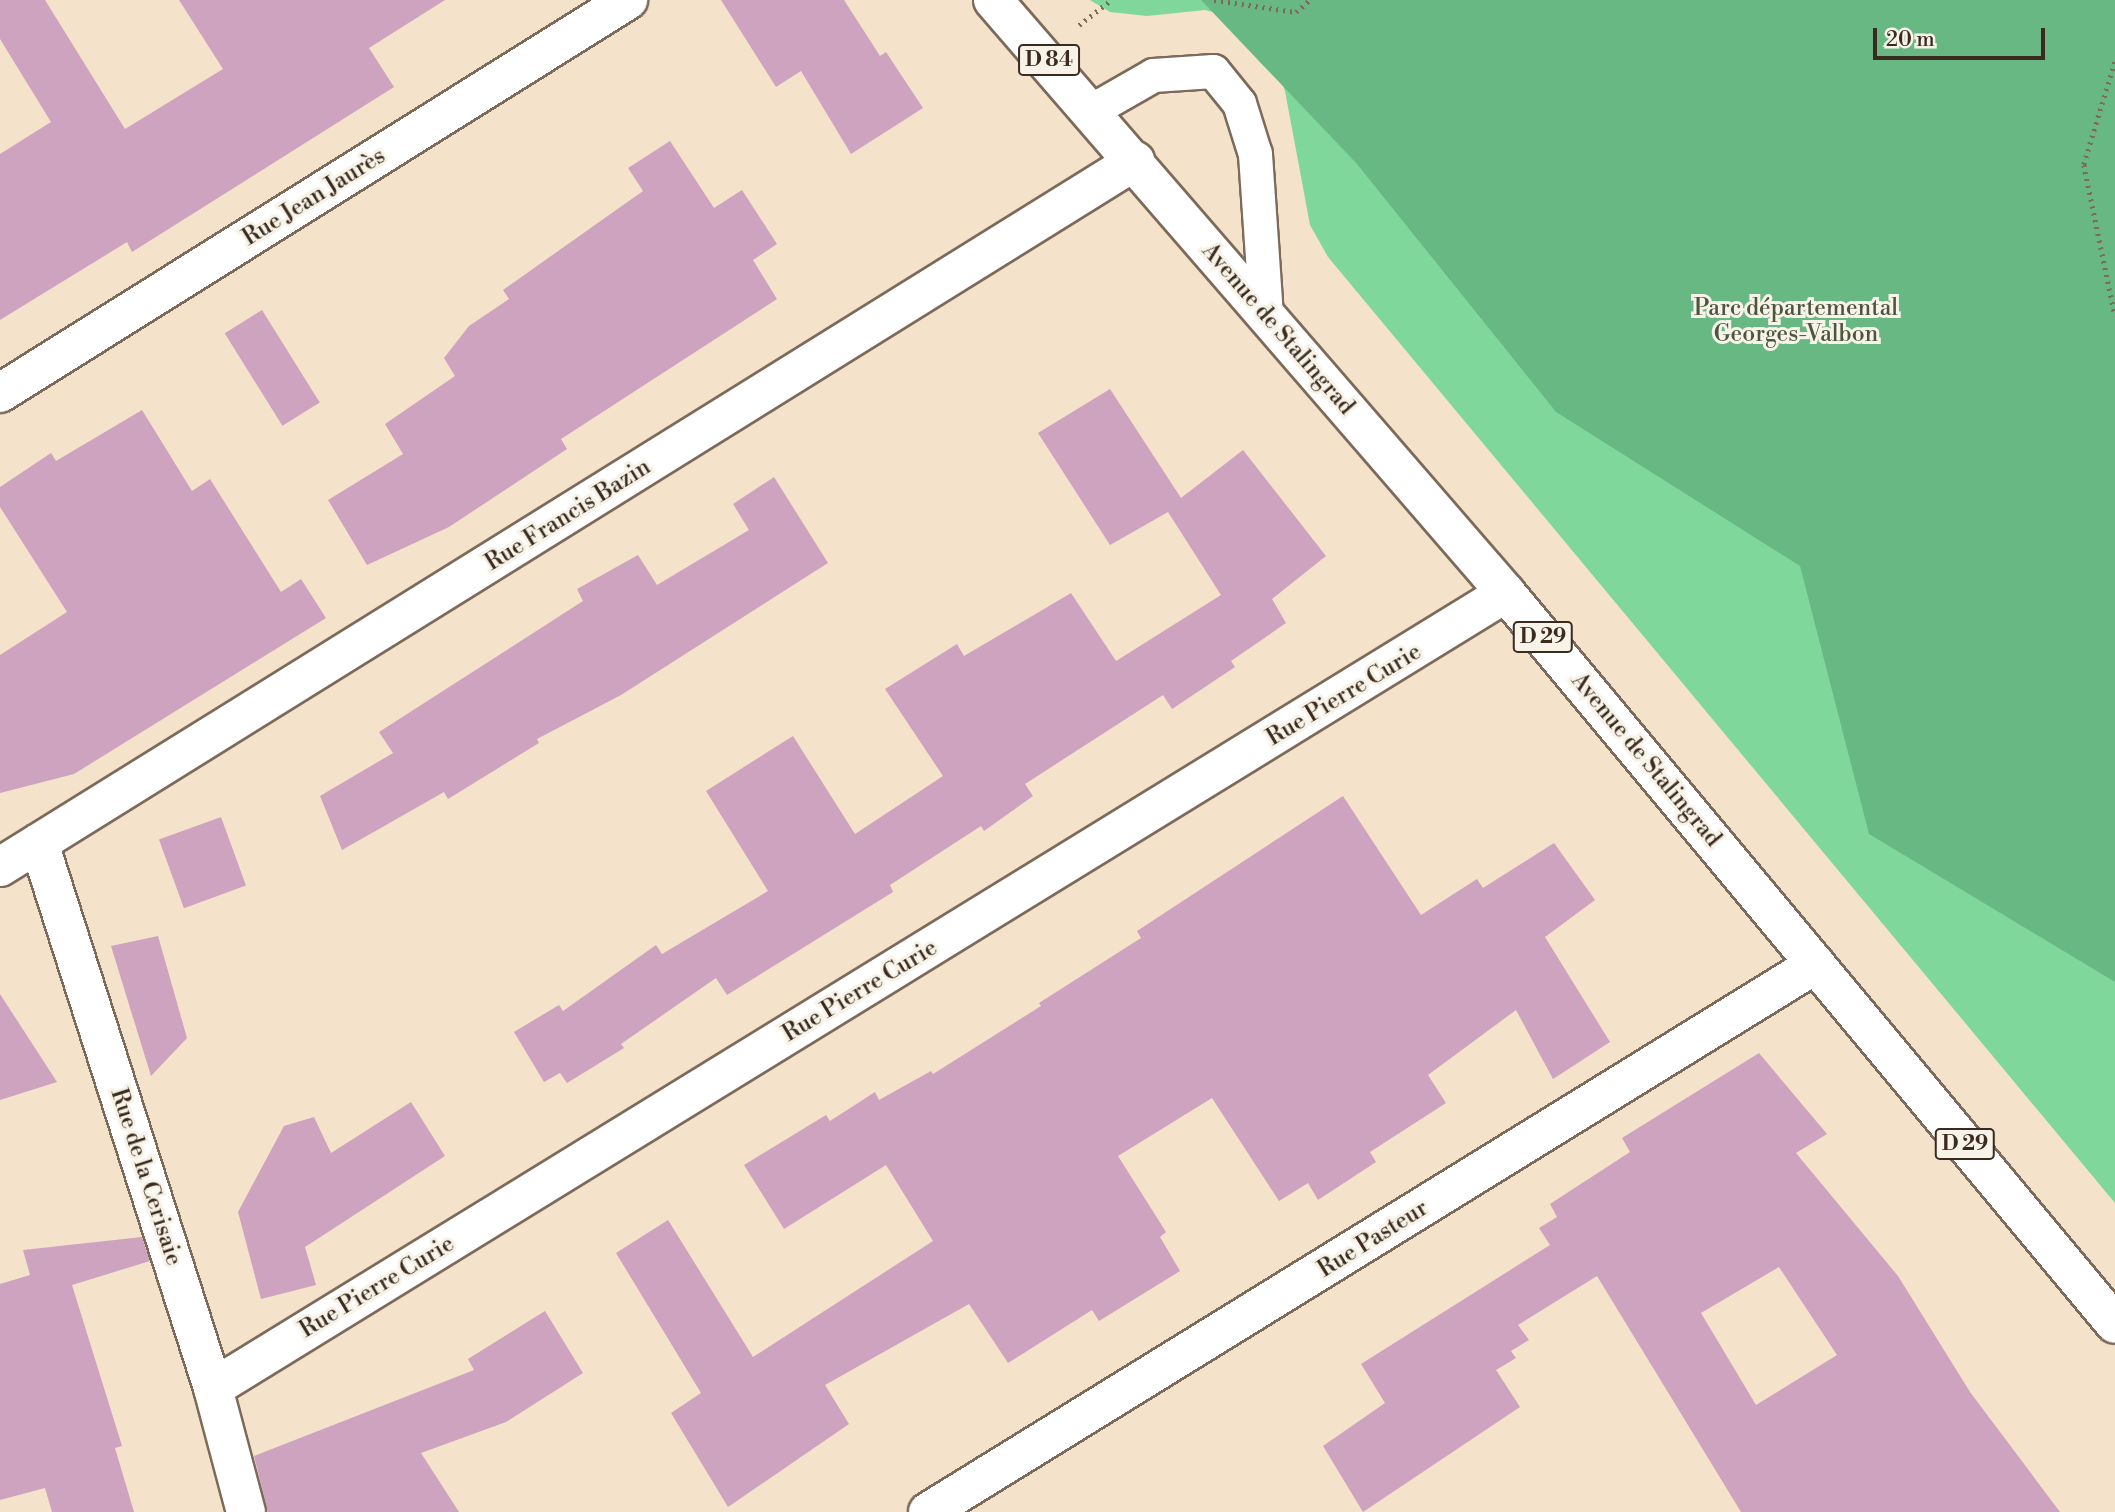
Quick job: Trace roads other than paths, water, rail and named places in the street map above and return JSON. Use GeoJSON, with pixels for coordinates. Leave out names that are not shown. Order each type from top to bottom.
{"type":"FeatureCollection","features":[{"type":"Feature","properties":{"kind":"street","name":"Rue Jean Jaurès"},"geometry":{"type":"LineString","coordinates":[[0,393],[628,0]]}},
{"type":"Feature","properties":{"kind":"street","name":"Avenue de Stalingrad"},"geometry":{"type":"LineString","coordinates":[[999,4],[1506,593],[2115,1325]]}},
{"type":"Feature","properties":{"kind":"street","name":"Rue Francis Bazin"},"geometry":{"type":"LineString","coordinates":[[0,867],[1135,161]]}},
{"type":"Feature","properties":{"kind":"street","name":"Rue Pierre Curie"},"geometry":{"type":"LineString","coordinates":[[213,1388],[1506,593]]}},
{"type":"Feature","properties":{"kind":"street","name":"Rue de la Cerisaie"},"geometry":{"type":"LineString","coordinates":[[39,843],[213,1388],[246,1512]]}},
{"type":"Feature","properties":{"kind":"street","name":"Rue Pasteur"},"geometry":{"type":"LineString","coordinates":[[928,1512],[1816,964]]}},
{"type":"Feature","properties":{"kind":"lane"},"geometry":{"type":"LineString","coordinates":[[1092,110],[1153,75],[1213,71],[1239,103],[1255,154],[1266,315]]}},
{"type":"Feature","properties":{"kind":"park label","name":"Parc départemental Georges-Valbon"},"geometry":{"type":"Point","coordinates":[1796,321]}}]}
